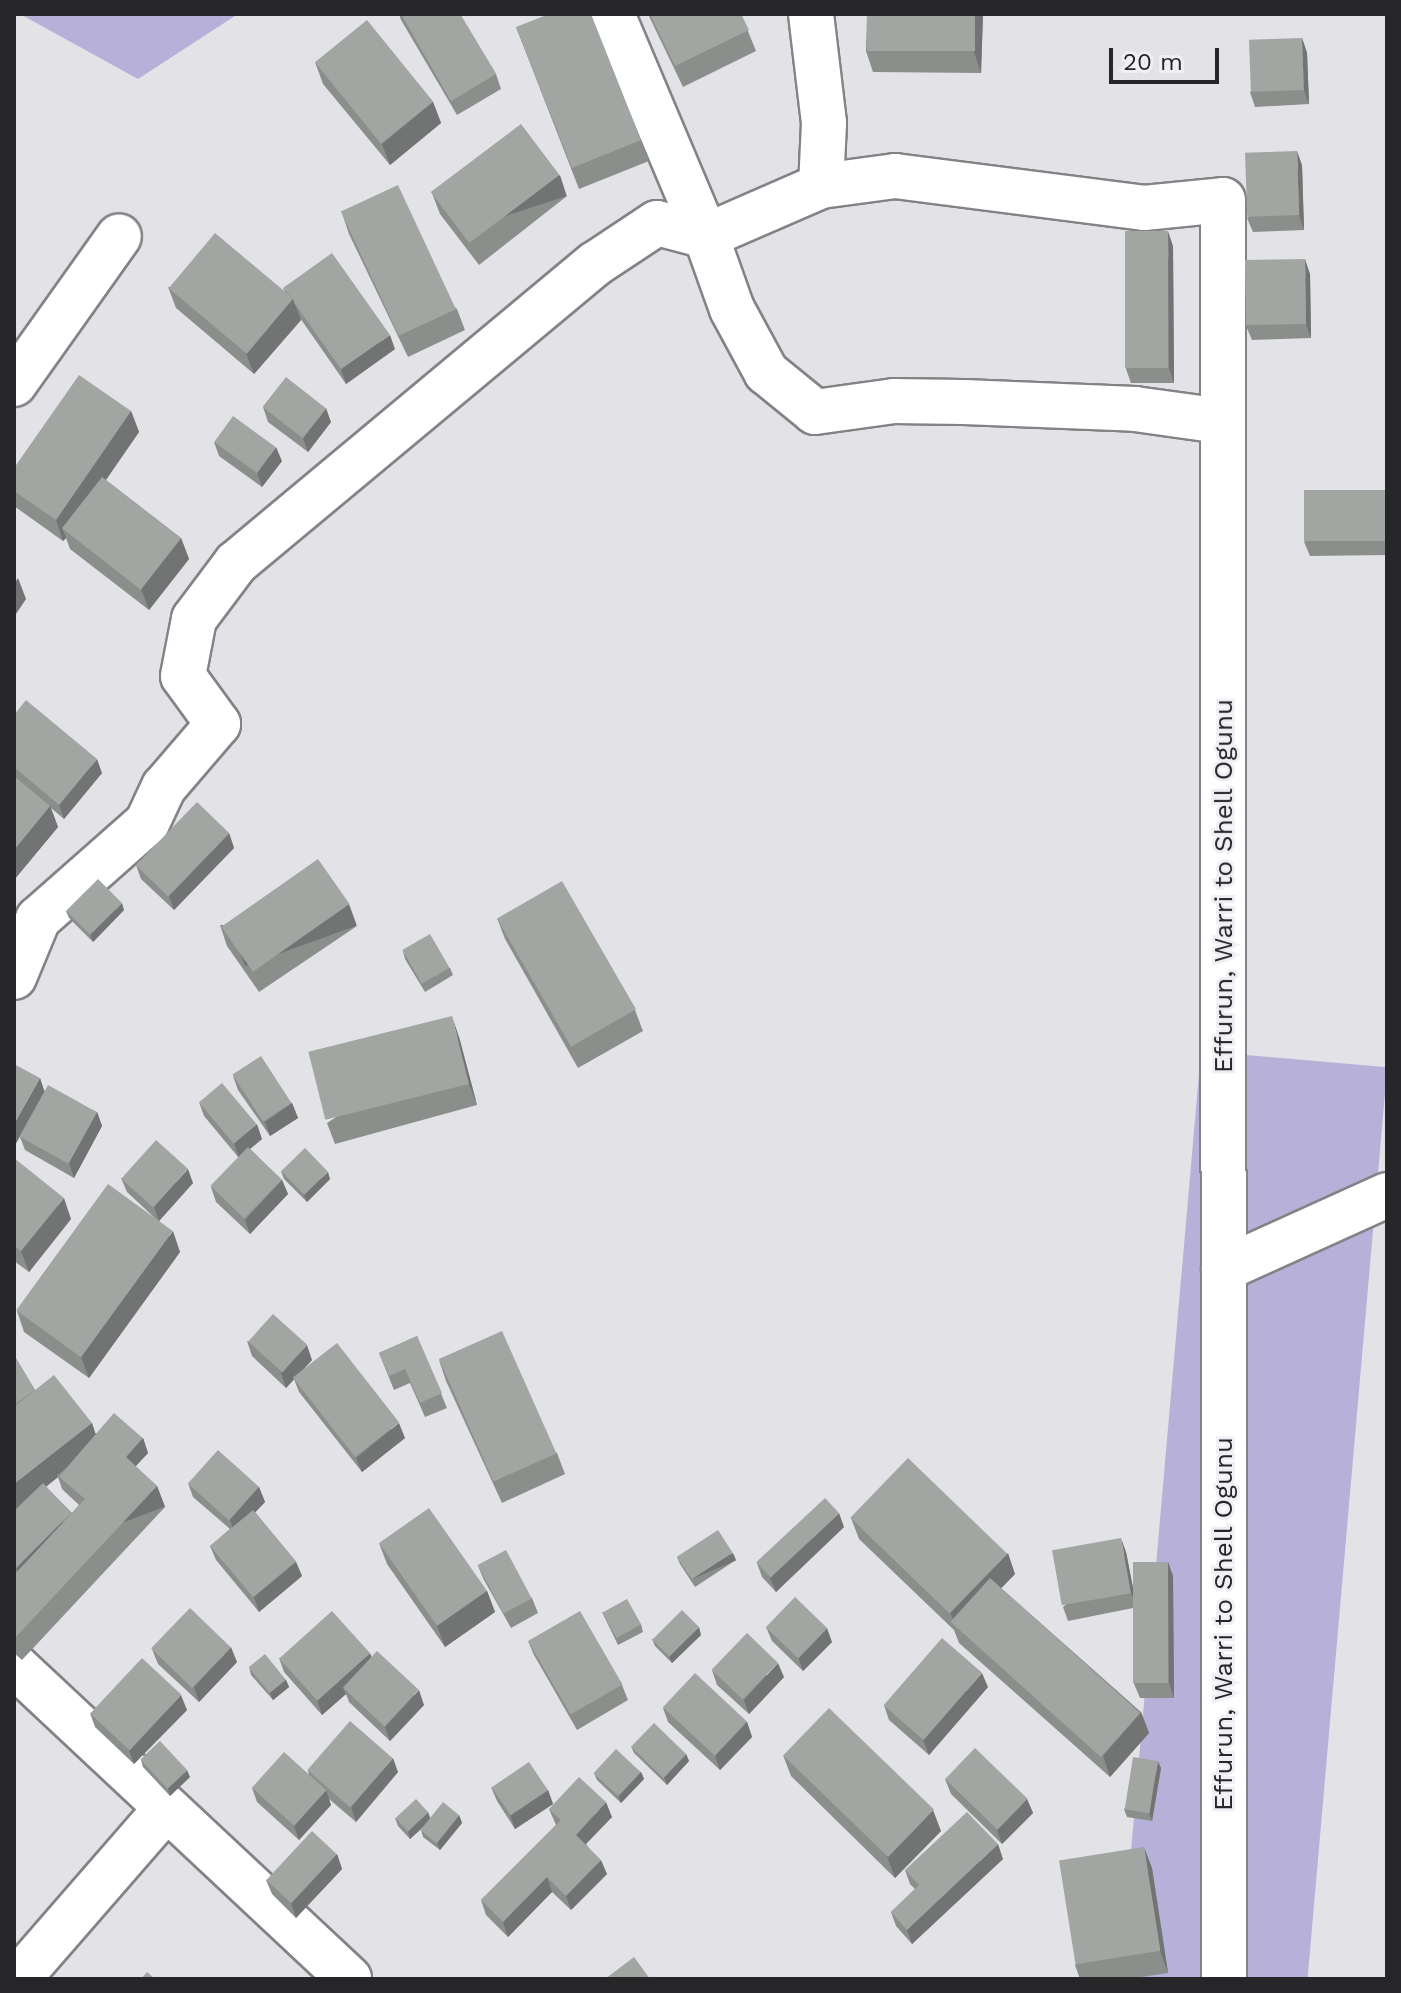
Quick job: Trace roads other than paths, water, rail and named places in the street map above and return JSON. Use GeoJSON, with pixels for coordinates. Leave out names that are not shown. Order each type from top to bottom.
{"type":"FeatureCollection","features":[{"type":"Feature","properties":{"kind":"street"},"geometry":{"type":"LineString","coordinates":[[612,14],[706,236],[732,309],[766,372],[815,412],[950,402],[1135,409],[1222,421]]}},
{"type":"Feature","properties":{"kind":"street"},"geometry":{"type":"LineString","coordinates":[[14,977],[38,919],[147,823],[164,787],[218,724],[183,676],[194,619],[236,563],[595,264],[657,223],[706,236],[821,186],[824,123],[811,14]]}},
{"type":"Feature","properties":{"kind":"street","name":"Effurun, Warri to Shell Ogunu"},"geometry":{"type":"LineString","coordinates":[[821,186],[895,176],[1144,208],[1223,200],[1224,1979]]}},
{"type":"Feature","properties":{"kind":"street"},"geometry":{"type":"LineString","coordinates":[[14,384],[119,236]]}},
{"type":"Feature","properties":{"kind":"street"},"geometry":{"type":"LineString","coordinates":[[1224,1269],[1387,1195]]}},
{"type":"Feature","properties":{"kind":"street"},"geometry":{"type":"LineString","coordinates":[[14,1665],[165,1810],[349,1979]]}},
{"type":"Feature","properties":{"kind":"street"},"geometry":{"type":"LineString","coordinates":[[18,1979],[165,1810]]}}]}
